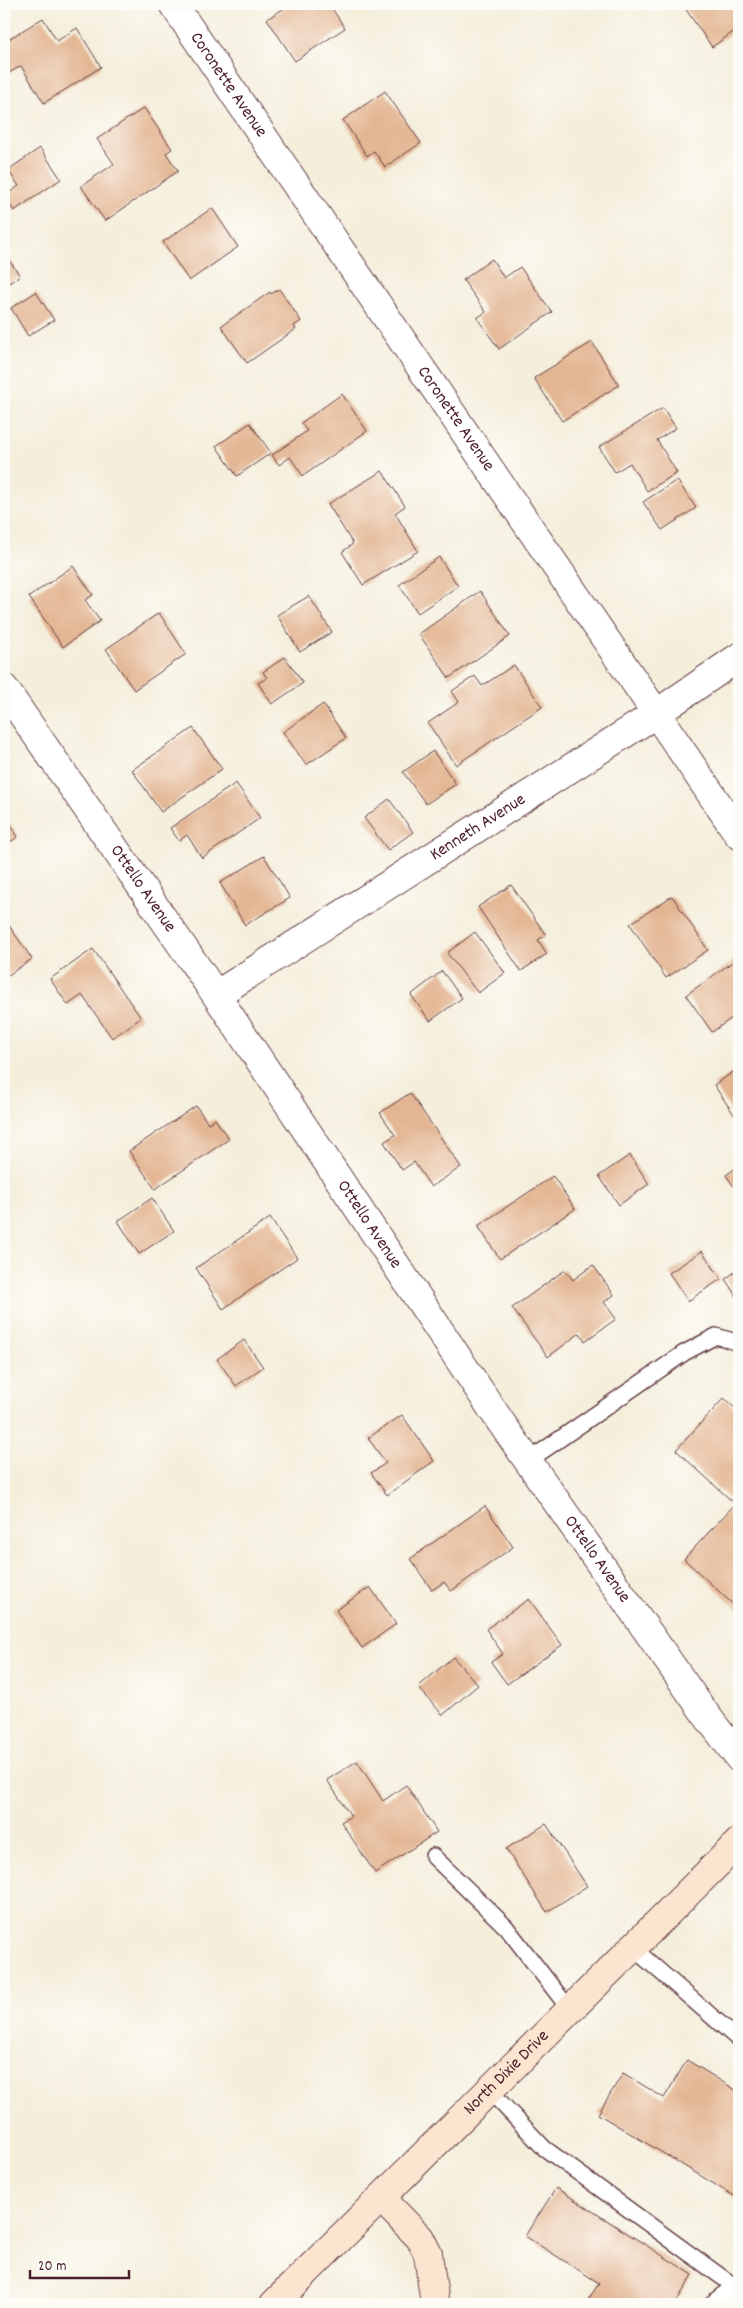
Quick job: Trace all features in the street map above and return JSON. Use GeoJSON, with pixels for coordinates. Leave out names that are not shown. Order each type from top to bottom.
{"type":"FeatureCollection","features":[{"type":"Feature","properties":{"kind":"main road","name":"North Dixie Drive"},"geometry":{"type":"LineString","coordinates":[[274,2304],[739,1842]]}},
{"type":"Feature","properties":{"kind":"main road"},"geometry":{"type":"LineString","coordinates":[[381,2198],[420,2238],[428,2254],[436,2304]]}},
{"type":"Feature","properties":{"kind":"street","name":"Coronette Avenue"},"geometry":{"type":"LineString","coordinates":[[173,4],[739,835]]}},
{"type":"Feature","properties":{"kind":"street","name":"Kenneth Avenue"},"geometry":{"type":"LineString","coordinates":[[216,995],[656,713],[739,656]]}},
{"type":"Feature","properties":{"kind":"street","name":"Ottello Avenue"},"geometry":{"type":"LineString","coordinates":[[4,688],[216,995],[528,1461],[698,1704],[739,1758]]}},
{"type":"Feature","properties":{"kind":"lane"},"geometry":{"type":"LineString","coordinates":[[528,1461],[692,1349],[716,1336],[736,1342],[739,1346]]}},
{"type":"Feature","properties":{"kind":"lane"},"geometry":{"type":"LineString","coordinates":[[433,1856],[506,1927],[570,2010]]}},
{"type":"Feature","properties":{"kind":"lane"},"geometry":{"type":"LineString","coordinates":[[632,1948],[739,2040]]}},
{"type":"Feature","properties":{"kind":"lane"},"geometry":{"type":"LineString","coordinates":[[489,2090],[544,2148],[737,2285],[710,2304]]}},
{"type":"Feature","properties":{"kind":"building"},"geometry":{"type":"Polygon","coordinates":[[[291,4],[329,4],[345,28],[295,61],[267,19],[291,4]]]}},
{"type":"Feature","properties":{"kind":"building"},"geometry":{"type":"Polygon","coordinates":[[[682,4],[732,4],[739,15],[739,28],[712,47],[682,4]]]}},
{"type":"Feature","properties":{"kind":"building"},"geometry":{"type":"Polygon","coordinates":[[[43,18],[57,41],[77,28],[101,67],[44,103],[21,66],[9,73],[4,65],[4,42],[43,18]]]}},
{"type":"Feature","properties":{"kind":"building"},"geometry":{"type":"Polygon","coordinates":[[[385,91],[421,143],[385,167],[374,151],[367,156],[343,120],[385,91]]]}},
{"type":"Feature","properties":{"kind":"building"},"geometry":{"type":"Polygon","coordinates":[[[144,108],[172,149],[166,153],[178,171],[105,221],[81,186],[114,164],[97,139],[144,108]]]}},
{"type":"Feature","properties":{"kind":"building"},"geometry":{"type":"Polygon","coordinates":[[[40,148],[61,179],[14,211],[4,196],[19,186],[8,170],[40,148]]]}},
{"type":"Feature","properties":{"kind":"building"},"geometry":{"type":"Polygon","coordinates":[[[212,208],[238,247],[189,281],[163,242],[212,208]]]}},
{"type":"Feature","properties":{"kind":"building"},"geometry":{"type":"Polygon","coordinates":[[[4,252],[20,276],[4,286],[4,252]]]}},
{"type":"Feature","properties":{"kind":"building"},"geometry":{"type":"Polygon","coordinates":[[[492,259],[504,278],[520,267],[552,312],[499,349],[477,318],[486,312],[463,280],[492,259]]]}},
{"type":"Feature","properties":{"kind":"building"},"geometry":{"type":"Polygon","coordinates":[[[279,289],[301,321],[294,326],[296,329],[247,363],[221,326],[270,292],[271,294],[279,289]]]}},
{"type":"Feature","properties":{"kind":"building"},"geometry":{"type":"Polygon","coordinates":[[[36,292],[54,320],[28,336],[11,308],[36,292]]]}},
{"type":"Feature","properties":{"kind":"building"},"geometry":{"type":"Polygon","coordinates":[[[592,342],[619,385],[562,421],[534,378],[592,342]]]}},
{"type":"Feature","properties":{"kind":"building"},"geometry":{"type":"Polygon","coordinates":[[[342,394],[367,431],[303,476],[290,457],[279,465],[272,455],[307,431],[301,423],[342,394]]]}},
{"type":"Feature","properties":{"kind":"building"},"geometry":{"type":"Polygon","coordinates":[[[663,408],[676,428],[657,440],[677,473],[647,491],[630,463],[615,472],[599,447],[663,408]]]}},
{"type":"Feature","properties":{"kind":"building"},"geometry":{"type":"Polygon","coordinates":[[[250,423],[271,453],[237,476],[216,446],[250,423]]]}},
{"type":"Feature","properties":{"kind":"building"},"geometry":{"type":"Polygon","coordinates":[[[382,471],[405,506],[395,513],[418,551],[363,585],[342,552],[353,544],[328,504],[382,471]]]}},
{"type":"Feature","properties":{"kind":"building"},"geometry":{"type":"Polygon","coordinates":[[[677,480],[696,508],[662,530],[643,502],[677,480]]]}},
{"type":"Feature","properties":{"kind":"building"},"geometry":{"type":"Polygon","coordinates":[[[439,557],[458,586],[418,613],[399,585],[439,557]]]}},
{"type":"Feature","properties":{"kind":"building"},"geometry":{"type":"Polygon","coordinates":[[[73,566],[93,595],[85,600],[100,621],[63,647],[29,597],[73,566]]]}},
{"type":"Feature","properties":{"kind":"building"},"geometry":{"type":"Polygon","coordinates":[[[480,591],[510,636],[449,678],[419,634],[480,591]]]}},
{"type":"Feature","properties":{"kind":"building"},"geometry":{"type":"Polygon","coordinates":[[[309,596],[332,632],[300,652],[277,615],[309,596]]]}},
{"type":"Feature","properties":{"kind":"building"},"geometry":{"type":"Polygon","coordinates":[[[159,613],[186,654],[134,690],[106,649],[159,613]]]}},
{"type":"Feature","properties":{"kind":"building"},"geometry":{"type":"Polygon","coordinates":[[[285,657],[303,683],[272,704],[258,683],[267,678],[263,672],[285,657]]]}},
{"type":"Feature","properties":{"kind":"building"},"geometry":{"type":"Polygon","coordinates":[[[514,665],[542,707],[456,765],[428,723],[459,702],[452,691],[475,676],[482,686],[514,665]]]}},
{"type":"Feature","properties":{"kind":"building"},"geometry":{"type":"Polygon","coordinates":[[[323,704],[346,738],[306,765],[283,732],[323,704]]]}},
{"type":"Feature","properties":{"kind":"building"},"geometry":{"type":"Polygon","coordinates":[[[193,728],[222,769],[161,812],[132,770],[193,728]]]}},
{"type":"Feature","properties":{"kind":"building"},"geometry":{"type":"Polygon","coordinates":[[[433,751],[456,784],[426,804],[403,772],[433,751]]]}},
{"type":"Feature","properties":{"kind":"building"},"geometry":{"type":"Polygon","coordinates":[[[236,783],[260,818],[202,858],[187,835],[179,841],[170,828],[236,783]]]}},
{"type":"Feature","properties":{"kind":"building"},"geometry":{"type":"Polygon","coordinates":[[[389,799],[413,832],[388,850],[364,818],[389,799]]]}},
{"type":"Feature","properties":{"kind":"building"},"geometry":{"type":"Polygon","coordinates":[[[4,813],[18,837],[4,846],[4,813]]]}},
{"type":"Feature","properties":{"kind":"building"},"geometry":{"type":"Polygon","coordinates":[[[264,856],[290,898],[245,925],[220,883],[264,856]]]}},
{"type":"Feature","properties":{"kind":"building"},"geometry":{"type":"Polygon","coordinates":[[[511,885],[546,935],[538,940],[547,954],[521,971],[478,907],[511,885]]]}},
{"type":"Feature","properties":{"kind":"building"},"geometry":{"type":"Polygon","coordinates":[[[672,896],[708,950],[666,978],[630,924],[672,896]]]}},
{"type":"Feature","properties":{"kind":"building"},"geometry":{"type":"Polygon","coordinates":[[[8,924],[32,959],[4,978],[4,927],[8,924]]]}},
{"type":"Feature","properties":{"kind":"building"},"geometry":{"type":"Polygon","coordinates":[[[475,932],[505,973],[478,993],[447,953],[475,932]]]}},
{"type":"Feature","properties":{"kind":"building"},"geometry":{"type":"Polygon","coordinates":[[[93,949],[141,1018],[112,1038],[82,995],[68,1005],[50,979],[93,949]]]}},
{"type":"Feature","properties":{"kind":"building"},"geometry":{"type":"Polygon","coordinates":[[[738,958],[739,1013],[712,1032],[686,995],[738,958]]]}},
{"type":"Feature","properties":{"kind":"building"},"geometry":{"type":"Polygon","coordinates":[[[442,971],[462,998],[430,1021],[411,995],[442,971]]]}},
{"type":"Feature","properties":{"kind":"building"},"geometry":{"type":"Polygon","coordinates":[[[739,1068],[739,1122],[714,1085],[739,1068]]]}},
{"type":"Feature","properties":{"kind":"building"},"geometry":{"type":"Polygon","coordinates":[[[410,1093],[461,1167],[431,1187],[414,1162],[402,1170],[384,1142],[395,1135],[380,1113],[410,1093]]]}},
{"type":"Feature","properties":{"kind":"building"},"geometry":{"type":"Polygon","coordinates":[[[196,1106],[208,1123],[215,1119],[229,1139],[155,1189],[129,1151],[196,1106]]]}},
{"type":"Feature","properties":{"kind":"building"},"geometry":{"type":"Polygon","coordinates":[[[630,1155],[649,1184],[619,1205],[599,1176],[630,1155]]]}},
{"type":"Feature","properties":{"kind":"building"},"geometry":{"type":"Polygon","coordinates":[[[739,1166],[739,1194],[726,1175],[739,1166]]]}},
{"type":"Feature","properties":{"kind":"building"},"geometry":{"type":"Polygon","coordinates":[[[553,1176],[575,1209],[500,1259],[478,1226],[553,1176]]]}},
{"type":"Feature","properties":{"kind":"building"},"geometry":{"type":"Polygon","coordinates":[[[152,1198],[174,1231],[139,1254],[118,1221],[152,1198]]]}},
{"type":"Feature","properties":{"kind":"building"},"geometry":{"type":"Polygon","coordinates":[[[270,1218],[297,1258],[223,1309],[196,1268],[270,1218]]]}},
{"type":"Feature","properties":{"kind":"building"},"geometry":{"type":"Polygon","coordinates":[[[702,1251],[721,1279],[688,1301],[669,1273],[702,1251]]]}},
{"type":"Feature","properties":{"kind":"building"},"geometry":{"type":"Polygon","coordinates":[[[593,1265],[614,1295],[604,1302],[616,1319],[585,1341],[580,1333],[548,1357],[512,1308],[565,1270],[573,1280],[593,1265]]]}},
{"type":"Feature","properties":{"kind":"building"},"geometry":{"type":"Polygon","coordinates":[[[739,1269],[739,1300],[725,1279],[739,1269]]]}},
{"type":"Feature","properties":{"kind":"building"},"geometry":{"type":"Polygon","coordinates":[[[244,1340],[263,1367],[236,1386],[217,1359],[244,1340]]]}},
{"type":"Feature","properties":{"kind":"building"},"geometry":{"type":"Polygon","coordinates":[[[724,1398],[739,1412],[739,1610],[684,1559],[735,1504],[676,1450],[724,1398]]]}},
{"type":"Feature","properties":{"kind":"building"},"geometry":{"type":"Polygon","coordinates":[[[402,1415],[434,1461],[387,1495],[371,1473],[386,1463],[368,1438],[402,1415]]]}},
{"type":"Feature","properties":{"kind":"building"},"geometry":{"type":"Polygon","coordinates":[[[485,1506],[513,1547],[451,1591],[444,1582],[432,1590],[410,1559],[485,1506]]]}},
{"type":"Feature","properties":{"kind":"building"},"geometry":{"type":"Polygon","coordinates":[[[370,1587],[396,1624],[362,1648],[336,1610],[370,1587]]]}},
{"type":"Feature","properties":{"kind":"building"},"geometry":{"type":"Polygon","coordinates":[[[529,1599],[562,1645],[507,1684],[491,1662],[503,1654],[486,1629],[529,1599]]]}},
{"type":"Feature","properties":{"kind":"building"},"geometry":{"type":"Polygon","coordinates":[[[453,1657],[478,1685],[443,1715],[418,1687],[453,1657]]]}},
{"type":"Feature","properties":{"kind":"building"},"geometry":{"type":"Polygon","coordinates":[[[357,1761],[383,1801],[406,1785],[437,1832],[375,1873],[341,1822],[351,1816],[327,1780],[357,1761]]]}},
{"type":"Feature","properties":{"kind":"building"},"geometry":{"type":"Polygon","coordinates":[[[546,1824],[587,1886],[547,1912],[506,1849],[546,1824]]]}},
{"type":"Feature","properties":{"kind":"building"},"geometry":{"type":"Polygon","coordinates":[[[687,2060],[739,2092],[739,2199],[598,2114],[623,2073],[664,2098],[687,2060]]]}},
{"type":"Feature","properties":{"kind":"building"},"geometry":{"type":"Polygon","coordinates":[[[556,2188],[693,2275],[675,2304],[586,2303],[599,2283],[525,2236],[556,2188]]]}}]}
